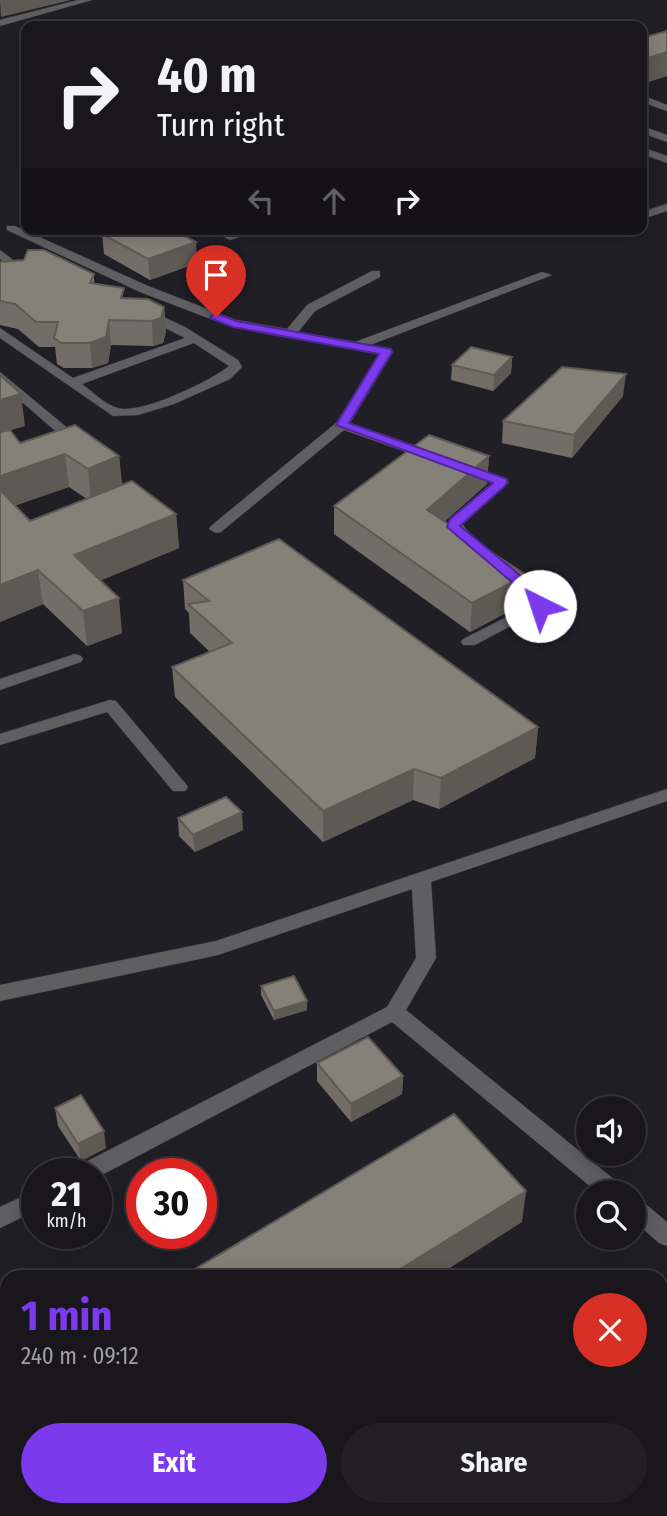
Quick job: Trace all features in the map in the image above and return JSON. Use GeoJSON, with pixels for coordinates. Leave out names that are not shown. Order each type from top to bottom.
{"type":"FeatureCollection","features":[{"type":"Feature","properties":{"kind":"street"},"geometry":{"type":"LineString","coordinates":[[0,23],[88,0]]}},
{"type":"Feature","properties":{"kind":"street"},"geometry":{"type":"LineString","coordinates":[[647,100],[667,108]]}},
{"type":"Feature","properties":{"kind":"street"},"geometry":{"type":"LineString","coordinates":[[647,131],[667,139]]}},
{"type":"Feature","properties":{"kind":"street"},"geometry":{"type":"LineString","coordinates":[[647,138],[667,146]]}},
{"type":"Feature","properties":{"kind":"street"},"geometry":{"type":"LineString","coordinates":[[647,152],[667,160]]}},
{"type":"Feature","properties":{"kind":"street"},"geometry":{"type":"LineString","coordinates":[[647,214],[667,207]]}},
{"type":"Feature","properties":{"kind":"street"},"geometry":{"type":"LineString","coordinates":[[6,230],[233,324],[387,352],[342,425],[216,529]]}},
{"type":"Feature","properties":{"kind":"street"},"geometry":{"type":"LineString","coordinates":[[0,253],[13,266]]}},
{"type":"Feature","properties":{"kind":"street"},"geometry":{"type":"LineString","coordinates":[[290,334],[311,308],[376,274]]}},
{"type":"Feature","properties":{"kind":"street"},"geometry":{"type":"LineString","coordinates":[[356,346],[547,275]]}},
{"type":"Feature","properties":{"kind":"street"},"geometry":{"type":"LineString","coordinates":[[0,332],[113,412],[129,413],[225,376],[236,368],[233,363],[181,330],[133,307]]}},
{"type":"Feature","properties":{"kind":"street"},"geometry":{"type":"LineString","coordinates":[[181,330],[216,317]]}},
{"type":"Feature","properties":{"kind":"street"},"geometry":{"type":"LineString","coordinates":[[71,383],[194,339]]}},
{"type":"Feature","properties":{"kind":"street"},"geometry":{"type":"LineString","coordinates":[[0,376],[71,438],[47,446]]}},
{"type":"Feature","properties":{"kind":"street"},"geometry":{"type":"LineString","coordinates":[[342,425],[502,482],[455,522],[453,527],[477,547]]}},
{"type":"Feature","properties":{"kind":"street"},"geometry":{"type":"LineString","coordinates":[[469,642],[540,606],[538,597],[497,564]]}},
{"type":"Feature","properties":{"kind":"street"},"geometry":{"type":"LineString","coordinates":[[0,685],[75,659]]}},
{"type":"Feature","properties":{"kind":"street"},"geometry":{"type":"LineString","coordinates":[[0,740],[110,705],[179,788]]}},
{"type":"Feature","properties":{"kind":"street"},"geometry":{"type":"LineString","coordinates":[[0,993],[218,947],[667,794]]}},
{"type":"Feature","properties":{"kind":"street"},"geometry":{"type":"LineString","coordinates":[[112,1159],[394,1012],[426,958],[421,879]]}},
{"type":"Feature","properties":{"kind":"street"},"geometry":{"type":"LineString","coordinates":[[394,1012],[598,1180]]}},
{"type":"Feature","properties":{"kind":"street"},"geometry":{"type":"LineString","coordinates":[[0,1218],[21,1207]]}},
{"type":"Feature","properties":{"kind":"street"},"geometry":{"type":"LineString","coordinates":[[646,1218],[667,1236]]}},
{"type":"Feature","properties":{"kind":"building"},"geometry":{"type":"Polygon","coordinates":[[[667,31],[667,52],[647,58],[647,37],[667,31]]]}},
{"type":"Feature","properties":{"kind":"building"},"geometry":{"type":"Polygon","coordinates":[[[104,235],[183,235],[196,242],[148,259],[104,235]]]}},
{"type":"Feature","properties":{"kind":"building"},"geometry":{"type":"Polygon","coordinates":[[[28,250],[44,250],[94,274],[90,283],[124,288],[121,298],[148,299],[164,307],[161,318],[152,321],[109,320],[106,337],[90,343],[61,343],[54,338],[58,322],[36,322],[15,304],[0,301],[0,262],[24,260],[28,250]]]}},
{"type":"Feature","properties":{"kind":"building"},"geometry":{"type":"Polygon","coordinates":[[[471,347],[512,357],[494,375],[452,365],[471,347]]]}},
{"type":"Feature","properties":{"kind":"building"},"geometry":{"type":"Polygon","coordinates":[[[562,367],[626,374],[574,435],[503,421],[562,367]]]}},
{"type":"Feature","properties":{"kind":"building"},"geometry":{"type":"Polygon","coordinates":[[[0,375],[21,394],[0,400],[0,375]]]}},
{"type":"Feature","properties":{"kind":"building"},"geometry":{"type":"Polygon","coordinates":[[[75,425],[119,456],[88,469],[65,454],[0,476],[0,432],[10,430],[20,443],[75,425]]]}},
{"type":"Feature","properties":{"kind":"building"},"geometry":{"type":"Polygon","coordinates":[[[429,435],[489,456],[427,510],[526,575],[472,603],[334,506],[429,435]]]}},
{"type":"Feature","properties":{"kind":"building"},"geometry":{"type":"Polygon","coordinates":[[[132,481],[176,514],[74,555],[119,598],[83,611],[38,570],[0,585],[0,490],[30,521],[132,481]]]}},
{"type":"Feature","properties":{"kind":"building"},"geometry":{"type":"Polygon","coordinates":[[[279,539],[538,727],[441,778],[414,769],[323,811],[172,667],[232,643],[188,604],[209,601],[183,580],[279,539]]]}},
{"type":"Feature","properties":{"kind":"building"},"geometry":{"type":"Polygon","coordinates":[[[226,797],[242,812],[193,835],[178,818],[226,797]]]}},
{"type":"Feature","properties":{"kind":"building"},"geometry":{"type":"Polygon","coordinates":[[[294,976],[307,1001],[274,1011],[261,986],[294,976]]]}},
{"type":"Feature","properties":{"kind":"building"},"geometry":{"type":"Polygon","coordinates":[[[368,1037],[403,1076],[351,1104],[317,1063],[368,1037]]]}},
{"type":"Feature","properties":{"kind":"building"},"geometry":{"type":"Polygon","coordinates":[[[81,1095],[104,1131],[78,1144],[55,1108],[81,1095]]]}},
{"type":"Feature","properties":{"kind":"building"},"geometry":{"type":"Polygon","coordinates":[[[454,1114],[526,1191],[399,1270],[193,1270],[454,1114]]]}},
{"type":"Feature","properties":{"kind":"route"},"geometry":{"type":"LineString","coordinates":[[216,317],[233,324],[387,352],[342,425],[499,479],[501,485],[455,522],[453,527],[538,597],[540,606]]}}]}
